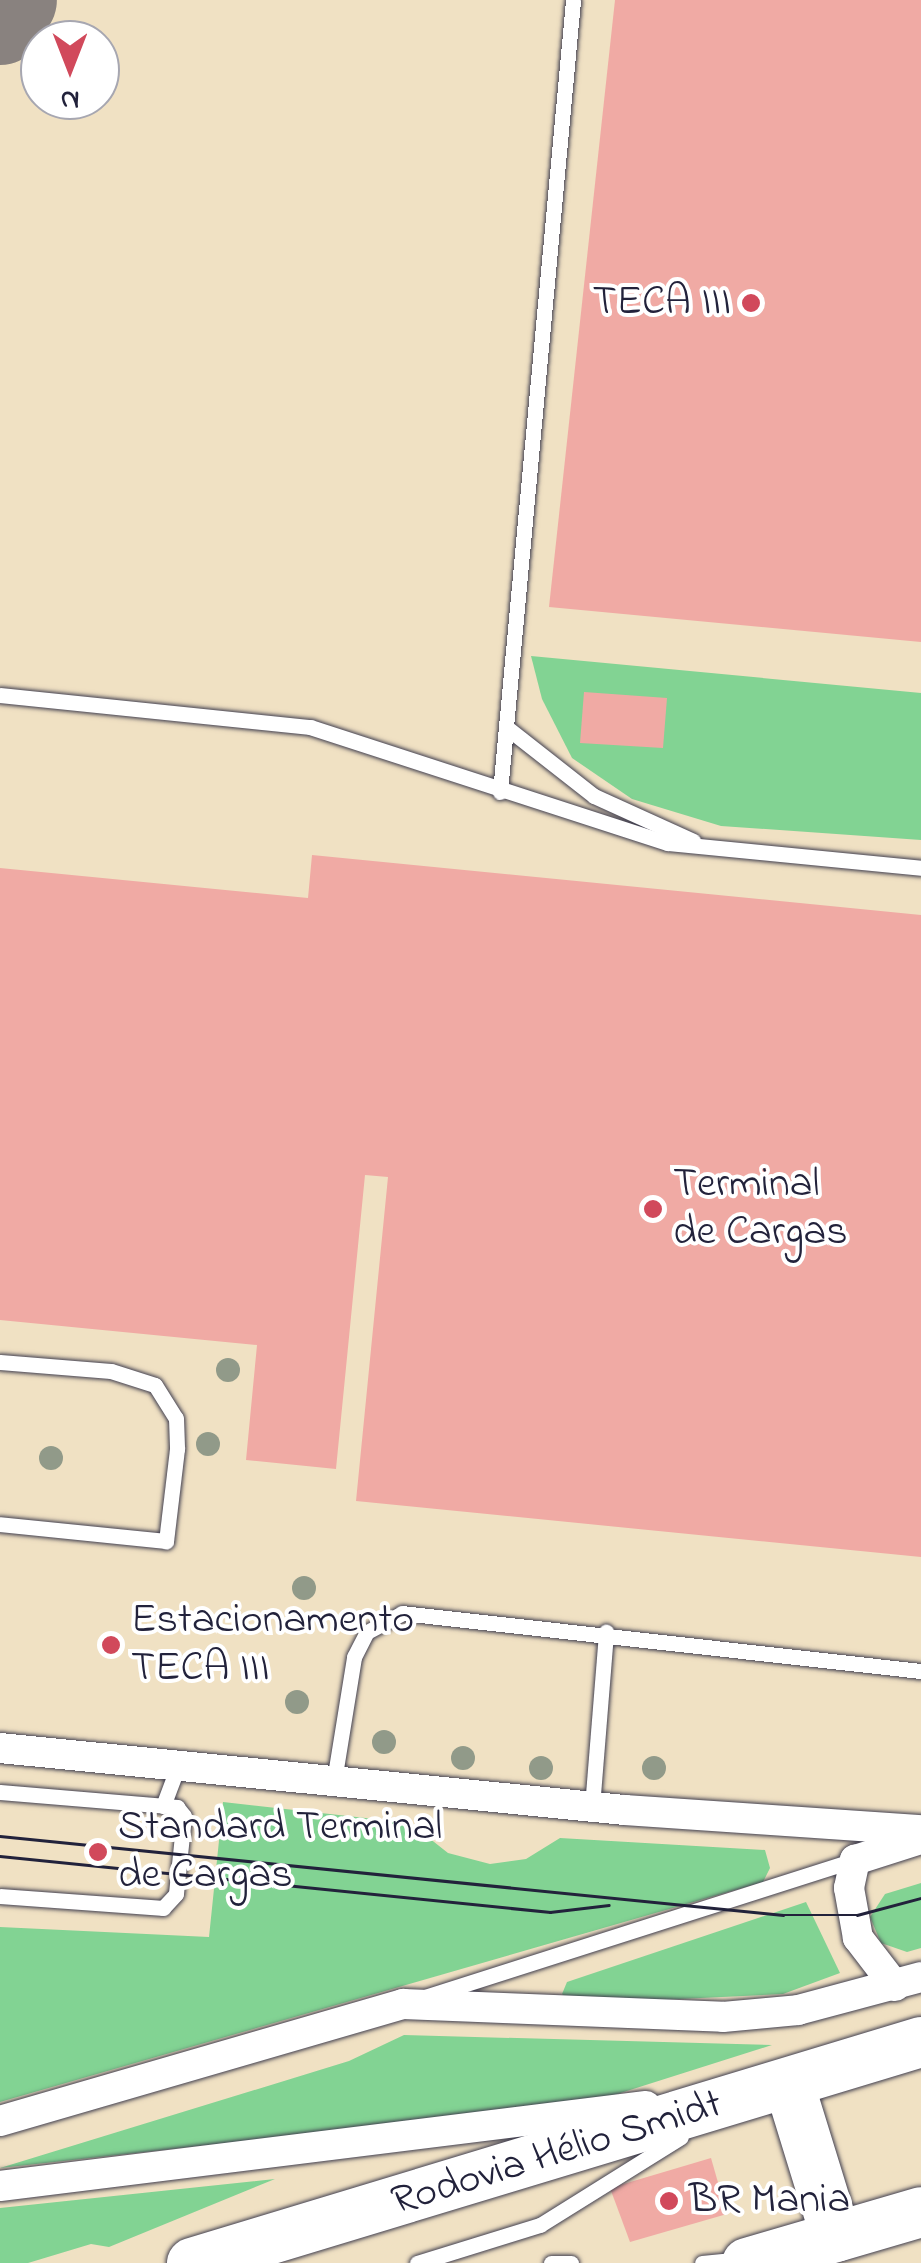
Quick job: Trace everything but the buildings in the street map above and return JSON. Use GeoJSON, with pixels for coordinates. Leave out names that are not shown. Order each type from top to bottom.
{"type":"FeatureCollection","features":[{"type":"Feature","properties":{"kind":"main road","name":"Rodovia Hélio Smidt"},"geometry":{"type":"LineString","coordinates":[[192,2263],[921,2042]]}},
{"type":"Feature","properties":{"kind":"main road"},"geometry":{"type":"LineString","coordinates":[[776,2088],[836,2237]]}},
{"type":"Feature","properties":{"kind":"main road"},"geometry":{"type":"LineString","coordinates":[[757,2260],[921,2212]]}},
{"type":"Feature","properties":{"kind":"street"},"geometry":{"type":"LineString","coordinates":[[0,1748],[592,1807],[921,1830]]}},
{"type":"Feature","properties":{"kind":"street"},"geometry":{"type":"LineString","coordinates":[[908,1981],[874,1964],[848,1911],[855,1860],[921,1839]]}},
{"type":"Feature","properties":{"kind":"street"},"geometry":{"type":"LineString","coordinates":[[0,2120],[403,2004],[722,2017],[798,2010],[908,1981]]}},
{"type":"Feature","properties":{"kind":"street"},"geometry":{"type":"LineString","coordinates":[[0,2186],[776,2088]]}},
{"type":"Feature","properties":{"kind":"lane"},"geometry":{"type":"LineString","coordinates":[[500,792],[573,0]]}},
{"type":"Feature","properties":{"kind":"lane"},"geometry":{"type":"LineString","coordinates":[[0,695],[310,726],[398,751],[500,792],[634,835],[724,853],[921,868]]}},
{"type":"Feature","properties":{"kind":"lane"},"geometry":{"type":"LineString","coordinates":[[506,727],[608,804],[724,853]]}},
{"type":"Feature","properties":{"kind":"lane"},"geometry":{"type":"LineString","coordinates":[[0,1362],[111,1371],[156,1385],[176,1418],[177,1449],[166,1540],[0,1524]]}},
{"type":"Feature","properties":{"kind":"lane"},"geometry":{"type":"LineString","coordinates":[[334,1781],[354,1657],[368,1632],[385,1618],[424,1612],[921,1671]]}},
{"type":"Feature","properties":{"kind":"lane"},"geometry":{"type":"LineString","coordinates":[[592,1807],[606,1632]]}},
{"type":"Feature","properties":{"kind":"lane"},"geometry":{"type":"LineString","coordinates":[[163,1806],[178,1766]]}},
{"type":"Feature","properties":{"kind":"lane"},"geometry":{"type":"LineString","coordinates":[[0,1792],[163,1806],[184,1816],[176,1894],[163,1908],[0,1896]]}},
{"type":"Feature","properties":{"kind":"lane"},"geometry":{"type":"LineString","coordinates":[[403,2004],[855,1860]]}},
{"type":"Feature","properties":{"kind":"lane"},"geometry":{"type":"LineString","coordinates":[[417,2263],[540,2225],[610,2176],[776,2088]]}},
{"type":"Feature","properties":{"kind":"lane"},"geometry":{"type":"LineString","coordinates":[[702,2263],[757,2260]]}},
{"type":"Feature","properties":{"kind":"lane"},"geometry":{"type":"LineString","coordinates":[[551,2263],[571,2263]]}},
{"type":"Feature","properties":{"kind":"green space"},"geometry":{"type":"Polygon","coordinates":[[[531,656],[921,693],[921,840],[721,826],[632,799],[572,758],[542,699],[531,656]]]}},
{"type":"Feature","properties":{"kind":"green space"},"geometry":{"type":"Polygon","coordinates":[[[223,1802],[410,1823],[448,1853],[490,1864],[526,1859],[560,1838],[765,1850],[770,1868],[763,1882],[0,2102],[0,1927],[209,1937],[223,1802]]]}},
{"type":"Feature","properties":{"kind":"green space"},"geometry":{"type":"Polygon","coordinates":[[[921,1883],[921,1948],[907,1952],[881,1943],[870,1917],[885,1894],[921,1883]]]}},
{"type":"Feature","properties":{"kind":"green space"},"geometry":{"type":"Polygon","coordinates":[[[806,1902],[840,1973],[783,1994],[575,2004],[562,1994],[567,1982],[806,1902]]]}},
{"type":"Feature","properties":{"kind":"green space"},"geometry":{"type":"Polygon","coordinates":[[[404,2035],[772,2045],[589,2103],[0,2168],[349,2061],[404,2035]]]}},
{"type":"Feature","properties":{"kind":"green space"},"geometry":{"type":"Polygon","coordinates":[[[275,2179],[109,2247],[91,2244],[28,2263],[0,2263],[0,2208],[275,2179]]]}},
{"type":"Feature","properties":{"kind":"taxiway"},"geometry":{"type":"LineString","coordinates":[[0,20],[12,0]]}},
{"type":"Feature","properties":{"kind":"tram line"},"geometry":{"type":"LineString","coordinates":[[0,1836],[783,1915],[857,1915],[921,1898]]}},
{"type":"Feature","properties":{"kind":"tram line"},"geometry":{"type":"LineString","coordinates":[[0,1856],[550,1912],[609,1905]]}},
{"type":"Feature","properties":{"kind":"place","name":"TECA III"},"geometry":{"type":"Point","coordinates":[751,303]}},
{"type":"Feature","properties":{"kind":"place","name":"Terminal de Cargas"},"geometry":{"type":"Point","coordinates":[653,1209]}},
{"type":"Feature","properties":{"kind":"place","name":"Estacionamento TECA III"},"geometry":{"type":"Point","coordinates":[111,1645]}},
{"type":"Feature","properties":{"kind":"place","name":"Standard Terminal de Cargas"},"geometry":{"type":"Point","coordinates":[98,1852]}},
{"type":"Feature","properties":{"kind":"place","name":"BR Mania"},"geometry":{"type":"Point","coordinates":[669,2201]}}]}
